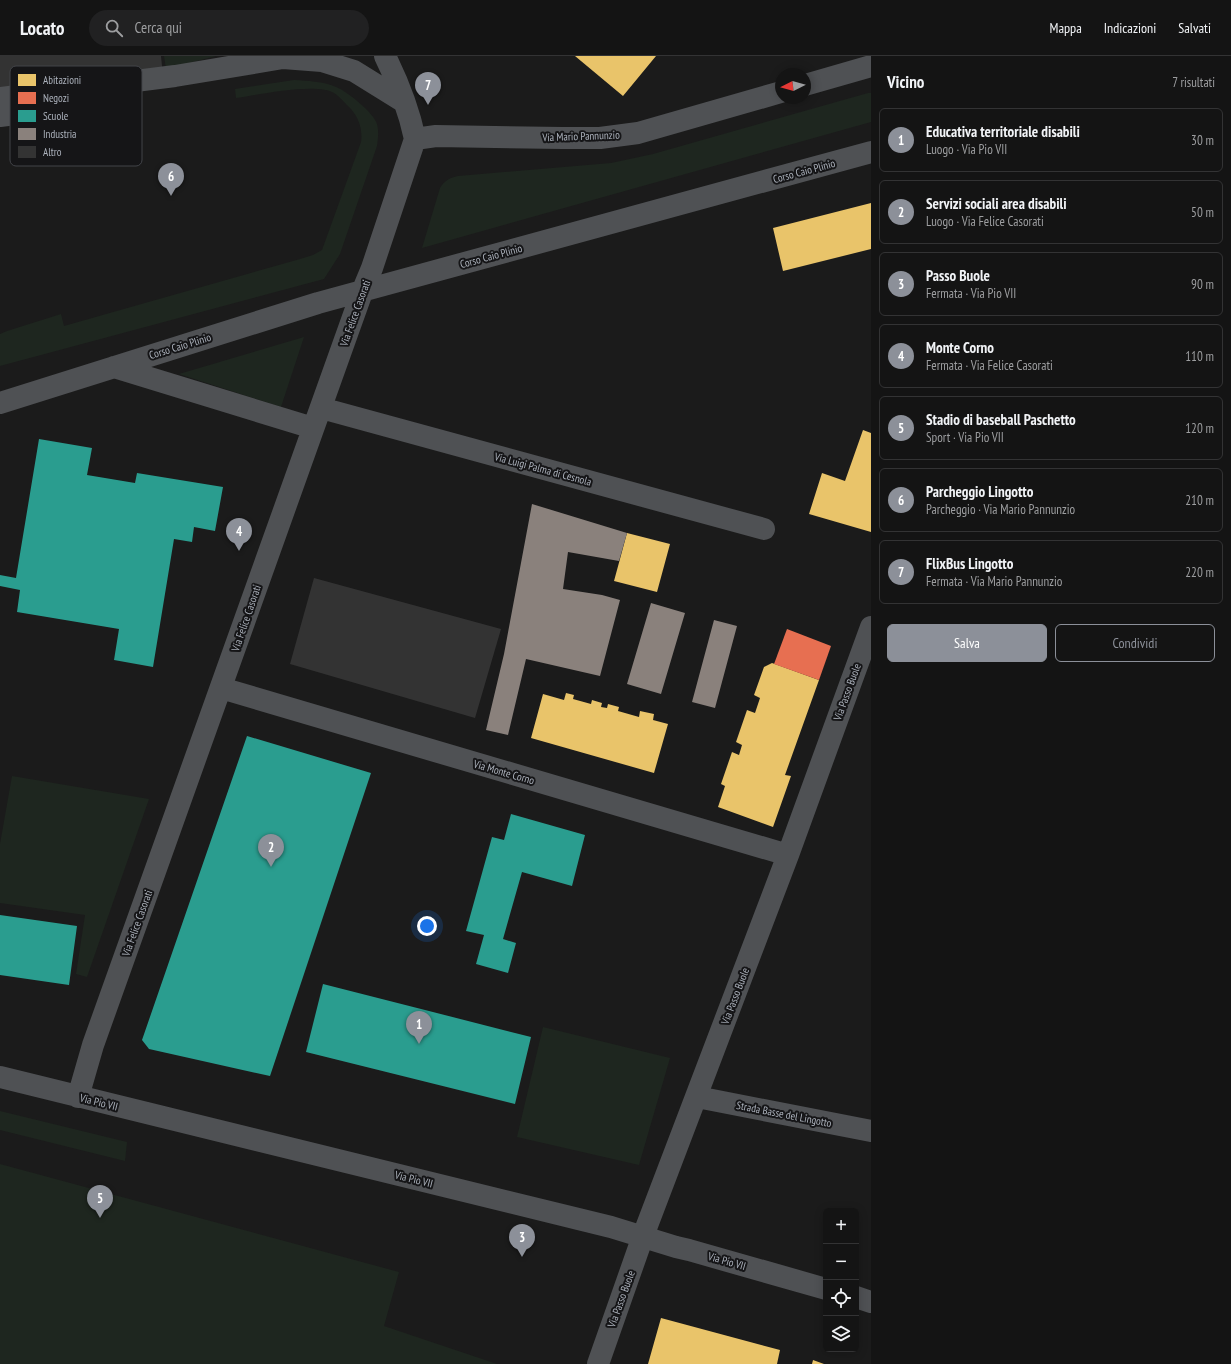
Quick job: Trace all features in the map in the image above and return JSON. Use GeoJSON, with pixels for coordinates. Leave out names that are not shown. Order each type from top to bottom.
{"type":"FeatureCollection","features":[{"type":"Feature","properties":{"kind":"street"},"geometry":{"type":"LineString","coordinates":[[385,56],[404,102],[415,139]]}},
{"type":"Feature","properties":{"kind":"street"},"geometry":{"type":"LineString","coordinates":[[142,80],[283,58],[322,61],[354,71],[404,102]]}},
{"type":"Feature","properties":{"kind":"street"},"geometry":{"type":"LineString","coordinates":[[811,83],[871,66]]}},
{"type":"Feature","properties":{"kind":"street"},"geometry":{"type":"LineString","coordinates":[[142,86],[175,76]]}},
{"type":"Feature","properties":{"kind":"street","name":"Via Mario Pannunzio"},"geometry":{"type":"LineString","coordinates":[[415,139],[436,136],[600,138],[638,133],[775,94]]}},
{"type":"Feature","properties":{"kind":"street"},"geometry":{"type":"LineString","coordinates":[[0,98],[10,97]]}},
{"type":"Feature","properties":{"kind":"street"},"geometry":{"type":"LineString","coordinates":[[0,116],[10,115]]}},
{"type":"Feature","properties":{"kind":"street","name":"Via Felice Casorati"},"geometry":{"type":"LineString","coordinates":[[78,1097],[93,1045],[362,292],[372,268],[415,139]]}},
{"type":"Feature","properties":{"kind":"street","name":"Corso Caio Plinio"},"geometry":{"type":"LineString","coordinates":[[0,403],[318,303],[871,152]]}},
{"type":"Feature","properties":{"kind":"street","name":"Corso Caio Plinio"},"geometry":{"type":"LineString","coordinates":[[114,367],[317,418]]}},
{"type":"Feature","properties":{"kind":"street","name":"Via Luigi Palma di Cesnola"},"geometry":{"type":"LineString","coordinates":[[317,418],[764,529]]}},
{"type":"Feature","properties":{"kind":"street","name":"Via Passo Buole"},"geometry":{"type":"LineString","coordinates":[[598,1364],[643,1236],[788,855],[871,627]]}},
{"type":"Feature","properties":{"kind":"street","name":"Via Monte Corno"},"geometry":{"type":"LineString","coordinates":[[221,688],[788,855]]}},
{"type":"Feature","properties":{"kind":"street","name":"Via Pio VII"},"geometry":{"type":"LineString","coordinates":[[0,1077],[611,1227],[676,1247],[823,1288]]}},
{"type":"Feature","properties":{"kind":"street","name":"Strada Basse del Lingotto"},"geometry":{"type":"LineString","coordinates":[[697,1097],[871,1131]]}},
{"type":"Feature","properties":{"kind":"street"},"geometry":{"type":"LineString","coordinates":[[859,1298],[871,1302]]}},
{"type":"Feature","properties":{"kind":"shaded area"},"geometry":{"type":"Polygon","coordinates":[[[164,56],[216,56],[166,69],[164,56]]]}},
{"type":"Feature","properties":{"kind":"shaded area"},"geometry":{"type":"Polygon","coordinates":[[[294,80],[320,82],[341,89],[371,114],[378,127],[377,146],[340,254],[324,279],[0,366],[0,334],[7,331],[61,314],[64,326],[300,259],[313,255],[322,250],[361,142],[360,127],[355,114],[340,97],[326,90],[286,90],[236,98],[235,89],[294,80]]]}},
{"type":"Feature","properties":{"kind":"shaded area"},"geometry":{"type":"Polygon","coordinates":[[[871,93],[871,122],[422,248],[440,188],[446,181],[458,176],[611,163],[653,154],[871,93]]]}},
{"type":"Feature","properties":{"kind":"shaded area"},"geometry":{"type":"Polygon","coordinates":[[[304,337],[281,407],[179,374],[304,337]]]}},
{"type":"Feature","properties":{"kind":"shaded area"},"geometry":{"type":"Polygon","coordinates":[[[12,776],[149,799],[87,977],[76,974],[85,915],[0,903],[0,844],[12,776]]]}},
{"type":"Feature","properties":{"kind":"shaded area"},"geometry":{"type":"Polygon","coordinates":[[[543,1027],[670,1058],[639,1165],[517,1137],[543,1027]]]}},
{"type":"Feature","properties":{"kind":"shaded area"},"geometry":{"type":"Polygon","coordinates":[[[0,1111],[127,1142],[125,1161],[0,1130],[0,1111]]]}},
{"type":"Feature","properties":{"kind":"shaded area"},"geometry":{"type":"Polygon","coordinates":[[[0,1164],[399,1272],[384,1326],[497,1364],[0,1364],[0,1164]]]}},
{"type":"Feature","properties":{"kind":"building: Abitazioni"},"geometry":{"type":"Polygon","coordinates":[[[575,56],[656,56],[623,96],[575,56]]]}},
{"type":"Feature","properties":{"kind":"building: Abitazioni"},"geometry":{"type":"Polygon","coordinates":[[[871,203],[871,249],[783,271],[773,228],[871,203]]]}},
{"type":"Feature","properties":{"kind":"building: Abitazioni"},"geometry":{"type":"Polygon","coordinates":[[[863,430],[871,433],[871,532],[809,514],[822,473],[845,481],[863,430]]]}},
{"type":"Feature","properties":{"kind":"building: Abitazioni"},"geometry":{"type":"Polygon","coordinates":[[[627,533],[670,544],[657,592],[614,581],[627,533]]]}},
{"type":"Feature","properties":{"kind":"building: Abitazioni"},"geometry":{"type":"Polygon","coordinates":[[[772,663],[819,680],[785,775],[791,776],[773,827],[718,807],[725,786],[721,784],[732,752],[739,755],[742,745],[736,742],[747,710],[755,713],[760,698],[754,695],[764,667],[772,663]]]}},
{"type":"Feature","properties":{"kind":"building: Abitazioni"},"geometry":{"type":"Polygon","coordinates":[[[566,693],[574,695],[573,699],[591,704],[592,700],[602,703],[601,707],[607,708],[608,704],[619,707],[618,711],[639,717],[640,711],[654,714],[653,720],[668,724],[654,773],[531,738],[543,694],[564,700],[566,693]]]}},
{"type":"Feature","properties":{"kind":"building: Abitazioni"},"geometry":{"type":"Polygon","coordinates":[[[661,1318],[780,1350],[777,1364],[648,1364],[661,1318]]]}},
{"type":"Feature","properties":{"kind":"building: Abitazioni"},"geometry":{"type":"Polygon","coordinates":[[[813,1360],[824,1364],[812,1364],[813,1360]]]}},
{"type":"Feature","properties":{"kind":"building: Negozi"},"geometry":{"type":"Polygon","coordinates":[[[787,629],[831,646],[819,680],[774,664],[787,629]]]}},
{"type":"Feature","properties":{"kind":"building: Scuole"},"geometry":{"type":"Polygon","coordinates":[[[39,439],[92,448],[87,475],[135,483],[137,473],[223,487],[215,531],[194,527],[192,542],[174,539],[153,667],[114,660],[119,629],[17,612],[20,590],[0,586],[0,575],[16,578],[39,439]]]}},
{"type":"Feature","properties":{"kind":"building: Scuole"},"geometry":{"type":"Polygon","coordinates":[[[247,736],[371,773],[270,1076],[149,1049],[142,1040],[247,736]]]}},
{"type":"Feature","properties":{"kind":"building: Scuole"},"geometry":{"type":"Polygon","coordinates":[[[511,814],[585,835],[572,886],[522,872],[503,939],[516,943],[508,973],[476,964],[484,935],[466,931],[492,837],[504,840],[511,814]]]}},
{"type":"Feature","properties":{"kind":"building: Scuole"},"geometry":{"type":"Polygon","coordinates":[[[0,915],[77,926],[69,985],[0,975],[0,915]]]}},
{"type":"Feature","properties":{"kind":"building: Scuole"},"geometry":{"type":"Polygon","coordinates":[[[323,984],[531,1037],[515,1104],[306,1052],[323,984]]]}},
{"type":"Feature","properties":{"kind":"building: Industria"},"geometry":{"type":"Polygon","coordinates":[[[532,504],[627,533],[619,561],[568,552],[563,589],[602,595],[620,600],[600,676],[526,659],[508,735],[486,730],[504,654],[532,504]]]}},
{"type":"Feature","properties":{"kind":"building: Industria"},"geometry":{"type":"Polygon","coordinates":[[[651,603],[685,613],[661,694],[627,684],[651,603]]]}},
{"type":"Feature","properties":{"kind":"building: Industria"},"geometry":{"type":"Polygon","coordinates":[[[714,620],[737,626],[715,708],[692,702],[714,620]]]}},
{"type":"Feature","properties":{"kind":"building: Altro"},"geometry":{"type":"Polygon","coordinates":[[[0,56],[161,56],[163,76],[142,78],[142,66],[10,66],[10,94],[0,95],[0,56]]]}},
{"type":"Feature","properties":{"kind":"building: Altro"},"geometry":{"type":"Polygon","coordinates":[[[314,578],[501,629],[475,718],[290,664],[314,578]]]}},
{"type":"Feature","properties":{"kind":"place","name":"FlixBus Lingotto"},"geometry":{"type":"Point","coordinates":[428,105]}},
{"type":"Feature","properties":{"kind":"place","name":"Parcheggio Lingotto"},"geometry":{"type":"Point","coordinates":[171,196]}},
{"type":"Feature","properties":{"kind":"place","name":"Monte Corno"},"geometry":{"type":"Point","coordinates":[239,551]}},
{"type":"Feature","properties":{"kind":"place","name":"Servizi sociali area disabili"},"geometry":{"type":"Point","coordinates":[271,867]}},
{"type":"Feature","properties":{"kind":"place","name":"Educativa territoriale disabili"},"geometry":{"type":"Point","coordinates":[419,1044]}},
{"type":"Feature","properties":{"kind":"place","name":"Stadio di baseball Paschetto"},"geometry":{"type":"Point","coordinates":[100,1218]}},
{"type":"Feature","properties":{"kind":"place","name":"Passo Buole"},"geometry":{"type":"Point","coordinates":[522,1257]}}]}
